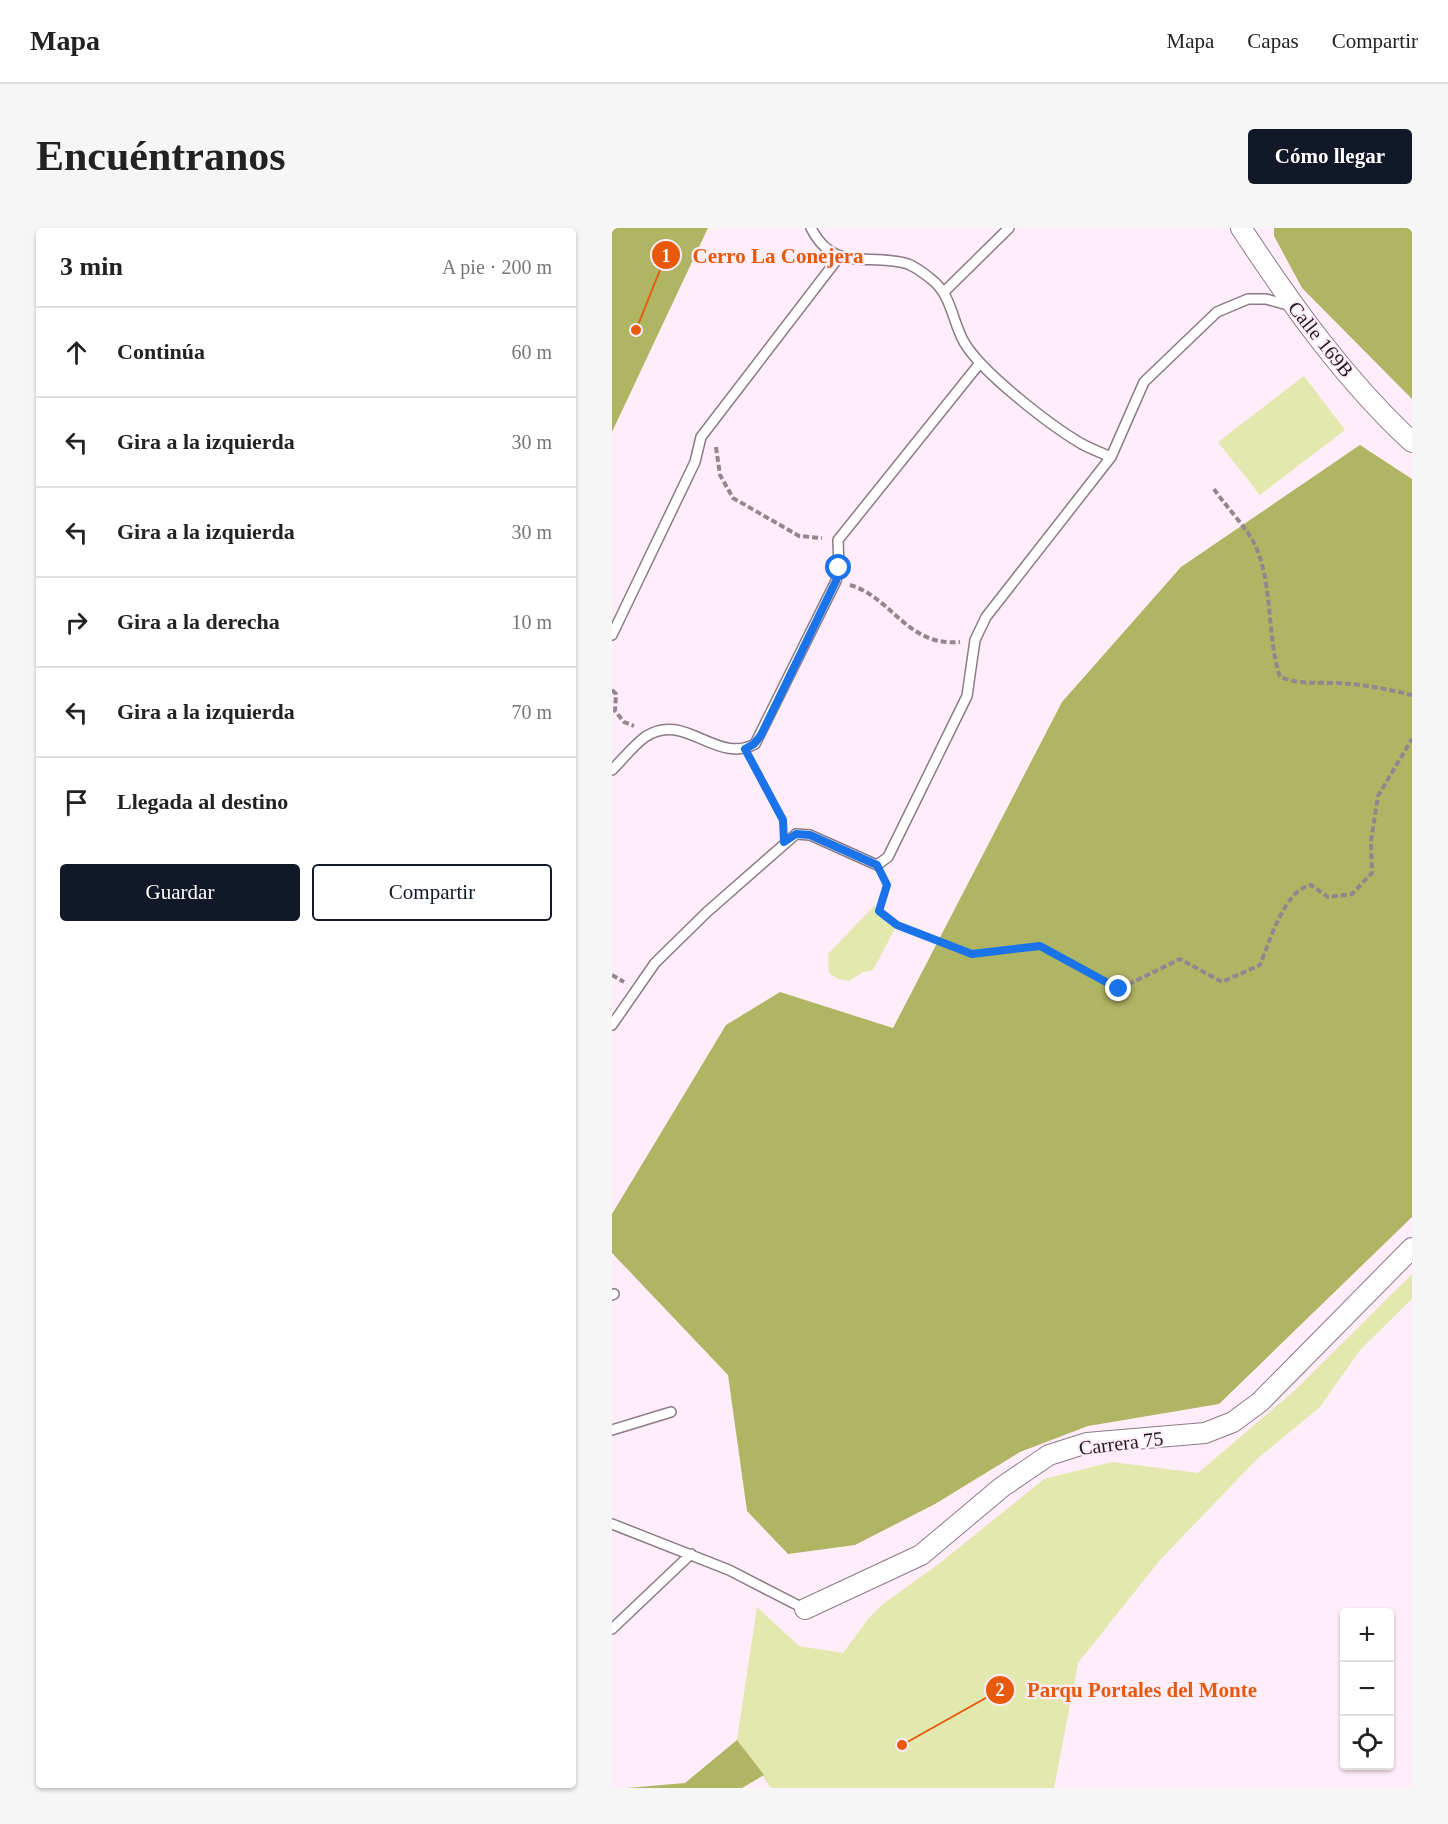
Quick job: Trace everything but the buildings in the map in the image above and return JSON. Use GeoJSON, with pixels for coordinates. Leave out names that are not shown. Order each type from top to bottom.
{"type":"FeatureCollection","features":[{"type":"Feature","properties":{"kind":"street","name":"Calle 169B"},"geometry":{"type":"LineString","coordinates":[[1241,228],[1293,306],[1385,417],[1412,442]]}},
{"type":"Feature","properties":{"kind":"street","name":"Carrera 75"},"geometry":{"type":"LineString","coordinates":[[805,1609],[921,1555],[1002,1486],[1049,1455],[1087,1443],[1205,1433],[1233,1422],[1260,1402],[1412,1248]]}},
{"type":"Feature","properties":{"kind":"lane"},"geometry":{"type":"LineString","coordinates":[[812,228],[822,245],[839,258],[908,264],[945,291],[965,343],[980,363],[1050,421],[1082,444],[1111,457]]}},
{"type":"Feature","properties":{"kind":"lane"},"geometry":{"type":"LineString","coordinates":[[945,291],[1009,228]]}},
{"type":"Feature","properties":{"kind":"lane"},"geometry":{"type":"LineString","coordinates":[[612,635],[695,462],[701,437],[839,258]]}},
{"type":"Feature","properties":{"kind":"lane"},"geometry":{"type":"LineString","coordinates":[[612,1025],[655,963],[784,842],[796,834],[810,835],[877,865],[888,857],[967,696],[975,640],[986,617],[1111,457],[1144,382],[1217,312],[1248,299],[1266,299],[1293,306]]}},
{"type":"Feature","properties":{"kind":"lane"},"geometry":{"type":"LineString","coordinates":[[612,770],[644,738],[667,729],[683,730],[708,744],[734,750],[745,749],[754,744],[761,735],[836,581],[839,568],[838,540],[980,363]]}},
{"type":"Feature","properties":{"kind":"lane"},"geometry":{"type":"LineString","coordinates":[[612,1430],[671,1412]]}},
{"type":"Feature","properties":{"kind":"lane"},"geometry":{"type":"LineString","coordinates":[[612,1524],[729,1570],[805,1609]]}},
{"type":"Feature","properties":{"kind":"lane"},"geometry":{"type":"LineString","coordinates":[[612,1629],[691,1554]]}},
{"type":"Feature","properties":{"kind":"path"},"geometry":{"type":"LineString","coordinates":[[701,437],[716,442],[720,475],[733,498],[799,536],[838,540]]}},
{"type":"Feature","properties":{"kind":"path"},"geometry":{"type":"LineString","coordinates":[[1214,489],[1255,544],[1270,602],[1271,650],[1280,677],[1298,684],[1336,683],[1378,687],[1412,695]]}},
{"type":"Feature","properties":{"kind":"path"},"geometry":{"type":"LineString","coordinates":[[836,581],[856,587],[919,635],[955,642],[975,640]]}},
{"type":"Feature","properties":{"kind":"path"},"geometry":{"type":"LineString","coordinates":[[612,690],[616,694],[615,711],[644,738]]}},
{"type":"Feature","properties":{"kind":"path"},"geometry":{"type":"LineString","coordinates":[[877,865],[887,885],[879,911],[897,925],[972,954],[1040,946],[1119,989],[1180,959],[1222,982],[1260,965],[1275,928],[1292,895],[1300,887],[1311,885],[1328,897],[1352,894],[1372,873],[1371,841],[1378,796],[1412,739]]}},
{"type":"Feature","properties":{"kind":"path"},"geometry":{"type":"LineString","coordinates":[[745,749],[783,820],[784,842]]}},
{"type":"Feature","properties":{"kind":"green space"},"geometry":{"type":"Polygon","coordinates":[[[612,228],[708,228],[612,432],[612,228]]]}},
{"type":"Feature","properties":{"kind":"green space"},"geometry":{"type":"Polygon","coordinates":[[[1274,228],[1412,228],[1412,399],[1302,288],[1274,236],[1274,228]]]}},
{"type":"Feature","properties":{"kind":"green space"},"geometry":{"type":"Polygon","coordinates":[[[1304,376],[1345,430],[1260,495],[1218,442],[1304,376]]]}},
{"type":"Feature","properties":{"kind":"green space"},"geometry":{"type":"Polygon","coordinates":[[[1360,445],[1412,479],[1412,1217],[1219,1404],[1088,1426],[1020,1452],[935,1504],[855,1545],[788,1554],[747,1511],[728,1375],[612,1253],[612,1214],[726,1025],[780,992],[893,1028],[1062,702],[1181,567],[1360,445]]]}},
{"type":"Feature","properties":{"kind":"green space"},"geometry":{"type":"Polygon","coordinates":[[[874,906],[897,925],[873,970],[863,972],[849,981],[838,979],[829,973],[828,954],[874,906]]]}},
{"type":"Feature","properties":{"kind":"green space"},"geometry":{"type":"Polygon","coordinates":[[[1412,1274],[1412,1299],[1360,1350],[1320,1407],[1257,1459],[1160,1560],[1078,1663],[1054,1788],[771,1788],[737,1740],[757,1607],[799,1646],[843,1653],[868,1619],[883,1604],[940,1563],[1044,1479],[1112,1462],[1198,1473],[1294,1391],[1412,1274]]]}},
{"type":"Feature","properties":{"kind":"green space"},"geometry":{"type":"Polygon","coordinates":[[[737,1740],[764,1775],[742,1788],[627,1788],[685,1783],[737,1740]]]}},
{"type":"Feature","properties":{"kind":"place","name":"Cerro La Conejera"},"geometry":{"type":"Point","coordinates":[636,330]}},
{"type":"Feature","properties":{"kind":"place","name":"Parqu Portales del Monte"},"geometry":{"type":"Point","coordinates":[902,1745]}},
{"type":"Feature","properties":{"kind":"route"},"geometry":{"type":"LineString","coordinates":[[839,568],[836,581],[761,735],[754,744],[745,749],[783,820],[784,842],[796,834],[810,835],[877,865],[887,885],[879,911],[897,925],[972,954],[1040,946],[1119,989]]}}]}
